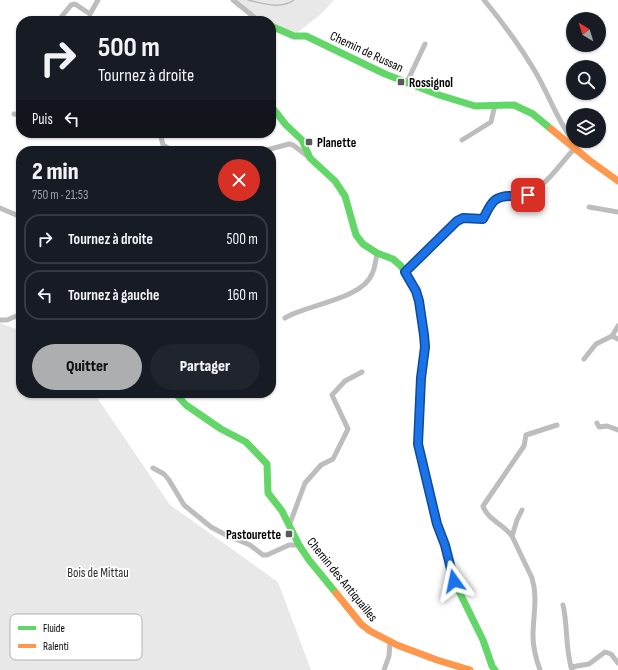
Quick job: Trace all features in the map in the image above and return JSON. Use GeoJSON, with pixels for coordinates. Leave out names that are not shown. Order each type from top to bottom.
{"type":"FeatureCollection","features":[{"type":"Feature","properties":{"kind":"street"},"geometry":{"type":"LineString","coordinates":[[62,16],[71,5],[75,4],[90,14],[98,0]]}},
{"type":"Feature","properties":{"kind":"street"},"geometry":{"type":"LineString","coordinates":[[233,0],[253,16]]}},
{"type":"Feature","properties":{"kind":"street"},"geometry":{"type":"LineString","coordinates":[[484,0],[503,22],[537,74],[566,133]]}},
{"type":"Feature","properties":{"kind":"street","name":"Chemin de Russan"},"geometry":{"type":"LineString","coordinates":[[276,28],[294,36],[306,36],[385,74],[439,95],[475,106],[514,105],[533,114],[566,137]]}},
{"type":"Feature","properties":{"kind":"street"},"geometry":{"type":"LineString","coordinates":[[407,82],[425,44]]}},
{"type":"Feature","properties":{"kind":"street"},"geometry":{"type":"LineString","coordinates":[[462,140],[491,122],[495,105]]}},
{"type":"Feature","properties":{"kind":"street"},"geometry":{"type":"LineString","coordinates":[[276,112],[286,125],[302,140],[310,158]]}},
{"type":"Feature","properties":{"kind":"street"},"geometry":{"type":"LineString","coordinates":[[276,148],[289,144],[293,145],[335,181],[345,196],[356,235],[366,247],[393,260],[405,272],[416,291],[419,301],[425,347],[421,378],[418,444],[437,524],[445,545],[454,581],[483,640],[492,666],[495,670]]}},
{"type":"Feature","properties":{"kind":"street"},"geometry":{"type":"LineString","coordinates":[[405,272],[457,221],[463,218],[483,219],[491,205],[500,196],[523,197],[544,184],[566,156],[567,148]]}},
{"type":"Feature","properties":{"kind":"street","name":"Chemin de Russan"},"geometry":{"type":"LineString","coordinates":[[578,148],[589,160],[618,181]]}},
{"type":"Feature","properties":{"kind":"street"},"geometry":{"type":"LineString","coordinates":[[0,208],[16,215]]}},
{"type":"Feature","properties":{"kind":"street"},"geometry":{"type":"LineString","coordinates":[[589,208],[618,212]]}},
{"type":"Feature","properties":{"kind":"street"},"geometry":{"type":"LineString","coordinates":[[285,318],[308,308],[352,294],[372,275],[378,253]]}},
{"type":"Feature","properties":{"kind":"street"},"geometry":{"type":"LineString","coordinates":[[0,320],[7,320],[16,316]]}},
{"type":"Feature","properties":{"kind":"street"},"geometry":{"type":"LineString","coordinates":[[584,359],[596,344],[612,336],[618,326]]}},
{"type":"Feature","properties":{"kind":"street"},"geometry":{"type":"LineString","coordinates":[[612,336],[618,339]]}},
{"type":"Feature","properties":{"kind":"street"},"geometry":{"type":"LineString","coordinates":[[289,526],[305,483],[321,465],[333,459],[348,429],[332,395],[345,381],[362,372]]}},
{"type":"Feature","properties":{"kind":"street","name":"Chemin des Antiquailles"},"geometry":{"type":"LineString","coordinates":[[180,398],[186,405],[221,429],[246,442],[267,464],[266,490],[282,511],[299,545],[309,560],[361,624],[370,631],[390,642],[470,670]]}},
{"type":"Feature","properties":{"kind":"street"},"geometry":{"type":"LineString","coordinates":[[597,423],[599,427],[607,426],[618,430]]}},
{"type":"Feature","properties":{"kind":"street"},"geometry":{"type":"LineString","coordinates":[[540,670],[533,635],[535,614],[534,584],[509,531],[485,511],[483,506],[524,446],[526,435],[557,425]]}},
{"type":"Feature","properties":{"kind":"street"},"geometry":{"type":"LineString","coordinates":[[153,468],[164,474],[170,480],[184,505],[211,527],[250,545],[262,555],[267,555],[289,545],[299,545]]}},
{"type":"Feature","properties":{"kind":"street"},"geometry":{"type":"LineString","coordinates":[[512,536],[522,510]]}},
{"type":"Feature","properties":{"kind":"street"},"geometry":{"type":"LineString","coordinates":[[563,605],[566,619],[566,634],[571,669],[589,664],[605,652],[611,654],[618,663]]}},
{"type":"Feature","properties":{"kind":"street"},"geometry":{"type":"LineString","coordinates":[[384,670],[389,656],[390,642]]}},
{"type":"Feature","properties":{"kind":"green space"},"geometry":{"type":"Polygon","coordinates":[[[236,0],[334,0],[321,14],[297,33],[276,26],[276,16],[257,16],[252,14],[236,0]]]}},
{"type":"Feature","properties":{"kind":"green space","name":"Bois de Mittau"},"geometry":{"type":"Polygon","coordinates":[[[0,323],[16,329],[16,398],[97,398],[170,505],[278,582],[311,670],[0,670],[0,323]]]}},
{"type":"Feature","properties":{"kind":"waterway"},"geometry":{"type":"LineString","coordinates":[[248,0],[271,5],[283,5],[294,0]]}},
{"type":"Feature","properties":{"kind":"traffic: fast"},"geometry":{"type":"LineString","coordinates":[[276,28],[294,36],[306,36],[385,74],[439,95],[475,106],[514,105],[533,114],[551,129]]}},
{"type":"Feature","properties":{"kind":"traffic: fast"},"geometry":{"type":"LineString","coordinates":[[276,112],[286,125],[302,140],[310,158],[335,181],[345,196],[356,235],[363,244],[377,253],[393,259],[401,266],[416,291],[420,308],[425,347],[421,378],[418,444],[422,462]]}},
{"type":"Feature","properties":{"kind":"traffic: fast"},"geometry":{"type":"LineString","coordinates":[[180,398],[186,405],[221,429],[246,442],[267,464],[268,493],[282,511],[299,545],[309,560],[336,593]]}},
{"type":"Feature","properties":{"kind":"traffic: fast"},"geometry":{"type":"LineString","coordinates":[[453,579],[483,640],[492,666],[495,670]]}},
{"type":"Feature","properties":{"kind":"traffic: slow"},"geometry":{"type":"LineString","coordinates":[[551,129],[618,181]]}},
{"type":"Feature","properties":{"kind":"traffic: slow"},"geometry":{"type":"LineString","coordinates":[[422,462],[437,524],[445,545],[453,579]]}},
{"type":"Feature","properties":{"kind":"traffic: slow"},"geometry":{"type":"LineString","coordinates":[[336,593],[361,624],[370,631],[397,645],[437,660],[470,670]]}},
{"type":"Feature","properties":{"kind":"place","name":"Rossignol"},"geometry":{"type":"Point","coordinates":[401,82]}},
{"type":"Feature","properties":{"kind":"place","name":"Planette"},"geometry":{"type":"Point","coordinates":[309,142]}},
{"type":"Feature","properties":{"kind":"place","name":"Pastourette"},"geometry":{"type":"Point","coordinates":[289,534]}},
{"type":"Feature","properties":{"kind":"route"},"geometry":{"type":"LineString","coordinates":[[454,581],[450,560],[437,524],[418,444],[421,378],[425,347],[419,301],[416,291],[405,272],[457,221],[463,218],[483,219],[494,200],[500,196],[523,197],[528,195]]}}]}
